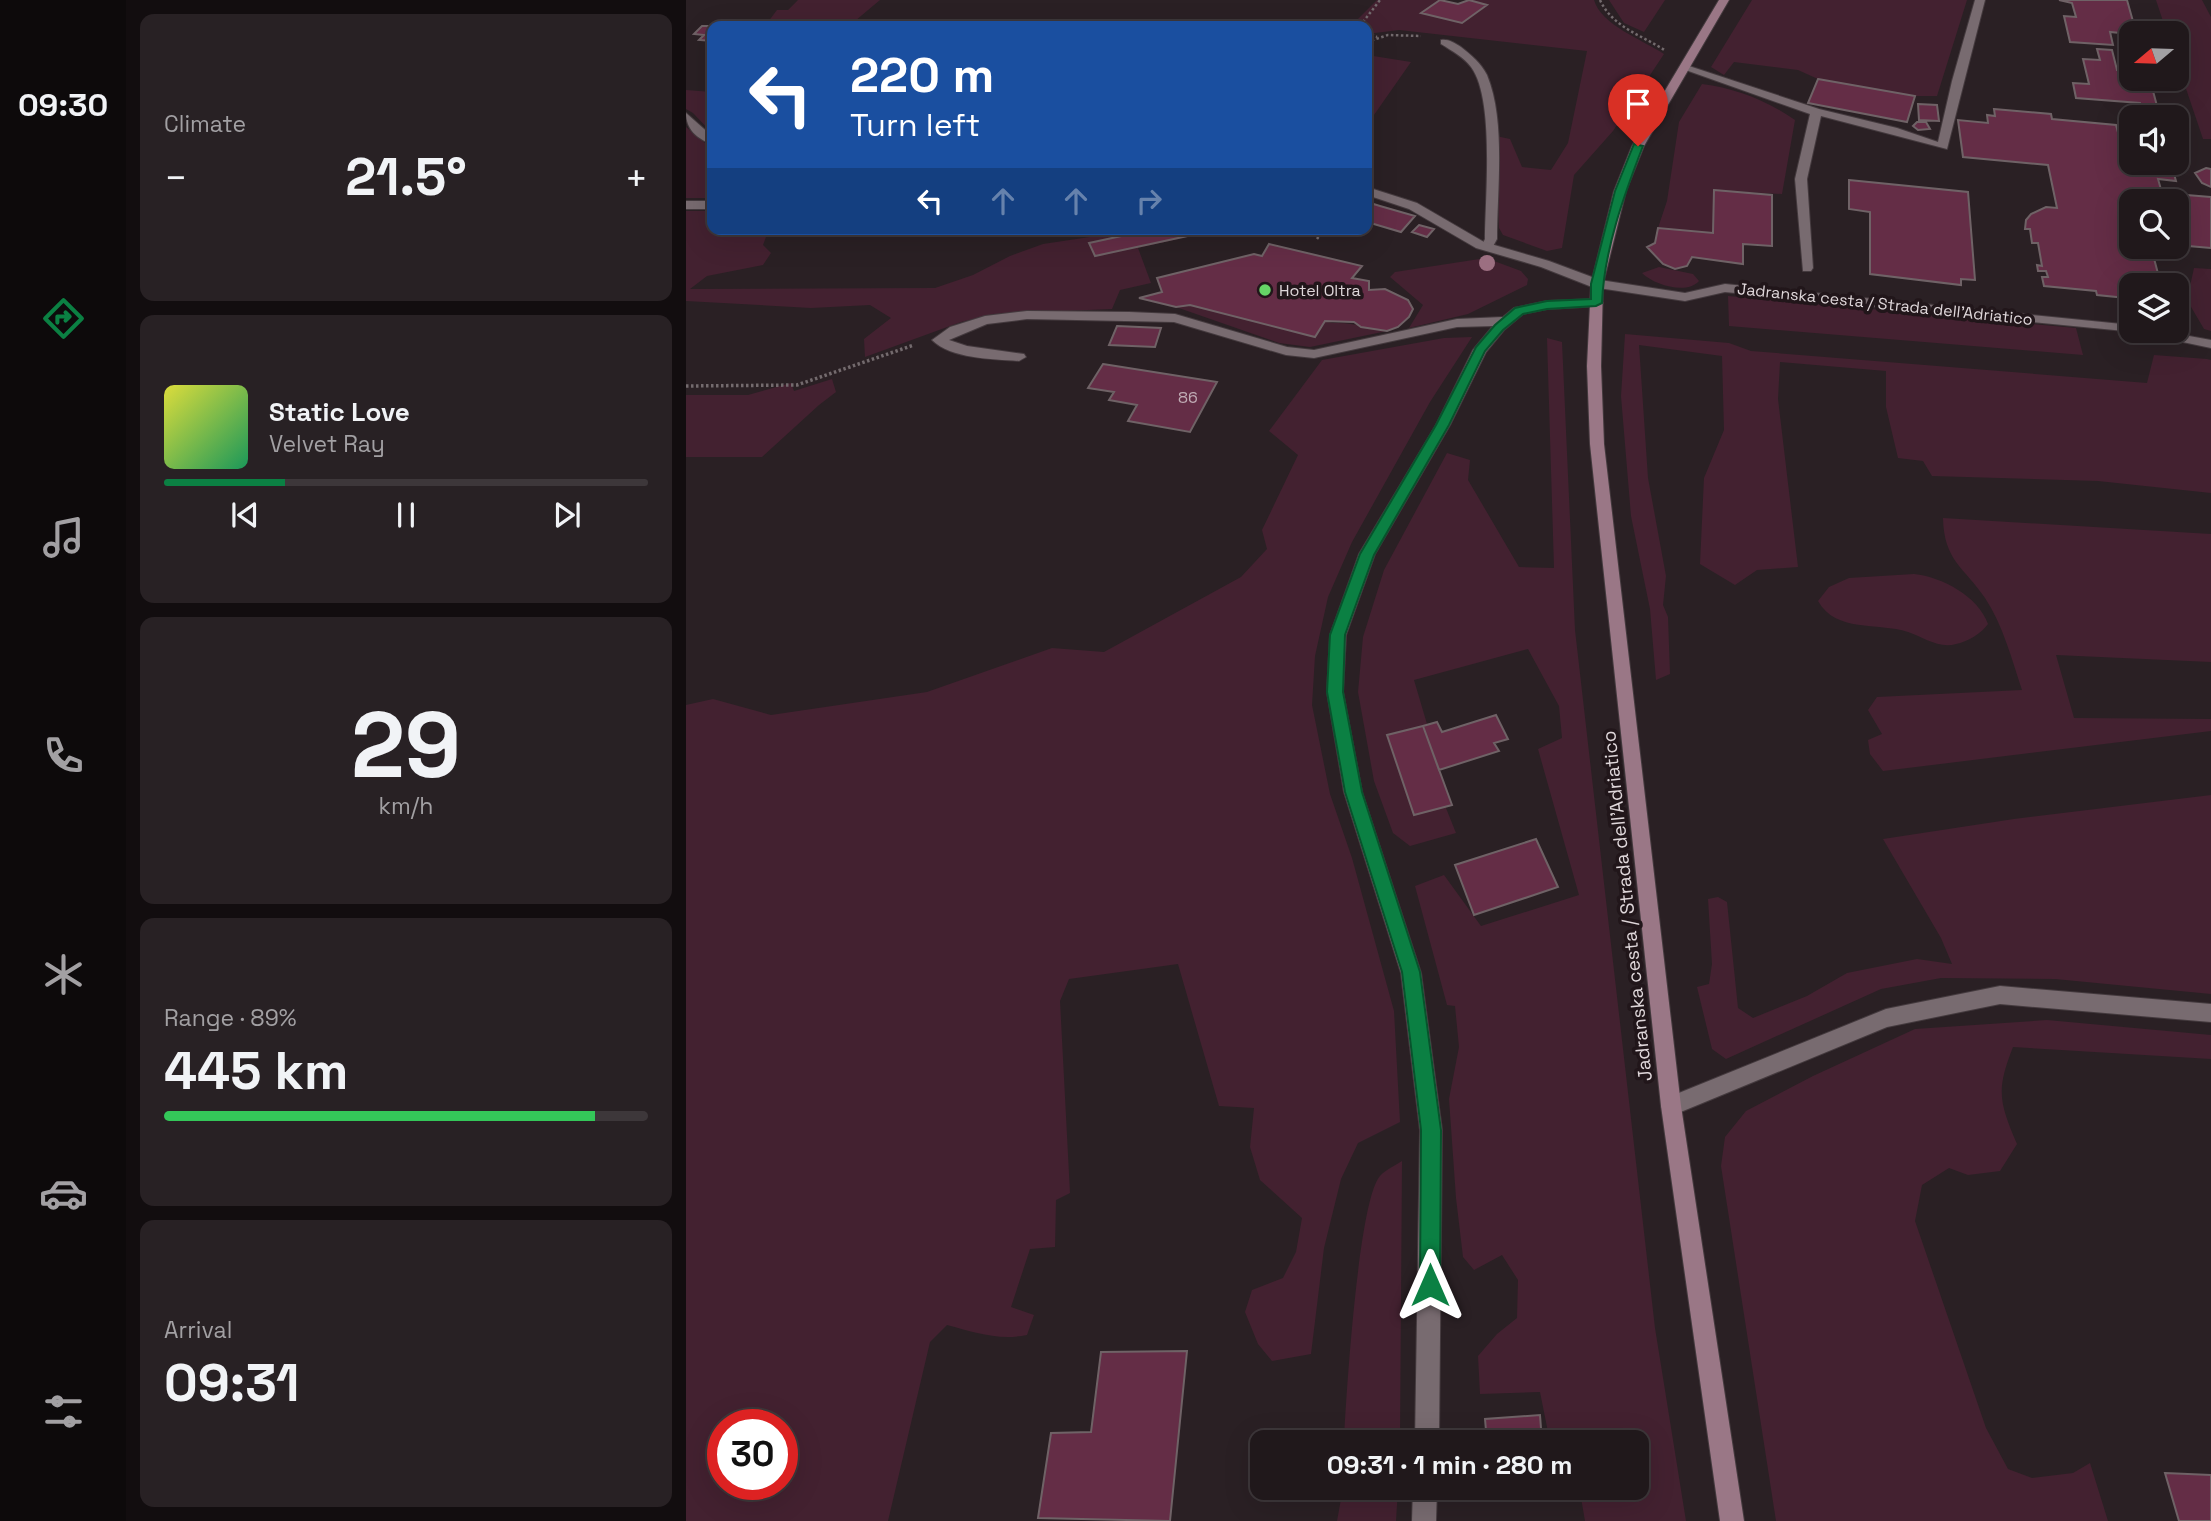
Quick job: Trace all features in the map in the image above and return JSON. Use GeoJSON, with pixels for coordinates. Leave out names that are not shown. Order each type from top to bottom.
{"type":"FeatureCollection","features":[{"type":"Feature","properties":{"kind":"main road","name":"Jadranska cesta / Strada dell'Adriatico"},"geometry":{"type":"LineString","coordinates":[[1724,0],[1638,146],[1620,191],[1597,293],[1594,366],[1597,444],[1671,1106],[1732,1521]]}},
{"type":"Feature","properties":{"kind":"street"},"geometry":{"type":"LineString","coordinates":[[1687,65],[1816,112],[1893,130],[1943,146],[1957,81],[1980,0]]}},
{"type":"Feature","properties":{"kind":"street"},"geometry":{"type":"LineString","coordinates":[[1445,42],[1470,59],[1481,76],[1487,100],[1491,132],[1491,239],[1487,247]]}},
{"type":"Feature","properties":{"kind":"street"},"geometry":{"type":"LineString","coordinates":[[1807,268],[1801,179],[1816,112]]}},
{"type":"Feature","properties":{"kind":"street"},"geometry":{"type":"LineString","coordinates":[[686,116],[696,130],[707,138]]}},
{"type":"Feature","properties":{"kind":"street"},"geometry":{"type":"LineString","coordinates":[[1372,193],[1413,206],[1487,247],[1545,264],[1597,293]]}},
{"type":"Feature","properties":{"kind":"street"},"geometry":{"type":"LineString","coordinates":[[686,205],[707,205]]}},
{"type":"Feature","properties":{"kind":"street","name":"Jadranska cesta / Strada dell'Adriatico"},"geometry":{"type":"LineString","coordinates":[[1597,293],[1685,297],[1725,288],[2119,328]]}},
{"type":"Feature","properties":{"kind":"street"},"geometry":{"type":"LineString","coordinates":[[1427,1430],[1431,1130],[1411,972],[1353,792],[1335,692],[1338,635],[1367,554],[1443,425],[1480,350],[1519,311],[1597,293]]}},
{"type":"Feature","properties":{"kind":"street"},"geometry":{"type":"LineString","coordinates":[[939,340],[955,330],[985,320],[1027,315],[1102,315],[1175,318],[1286,351],[1314,354],[1457,323],[1507,321]]}},
{"type":"Feature","properties":{"kind":"street"},"geometry":{"type":"LineString","coordinates":[[2189,338],[2211,344]]}},
{"type":"Feature","properties":{"kind":"street"},"geometry":{"type":"LineString","coordinates":[[939,340],[961,348],[1018,358]]}},
{"type":"Feature","properties":{"kind":"street"},"geometry":{"type":"LineString","coordinates":[[1671,1106],[1886,1018],[2000,995],[2211,1013]]}},
{"type":"Feature","properties":{"kind":"street"},"geometry":{"type":"LineString","coordinates":[[1424,1521],[1425,1500]]}},
{"type":"Feature","properties":{"kind":"path"},"geometry":{"type":"LineString","coordinates":[[1364,21],[1380,0]]}},
{"type":"Feature","properties":{"kind":"path"},"geometry":{"type":"LineString","coordinates":[[1600,0],[1612,19],[1622,28],[1640,35],[1687,65]]}},
{"type":"Feature","properties":{"kind":"path"},"geometry":{"type":"LineString","coordinates":[[1372,40],[1402,34],[1445,42]]}},
{"type":"Feature","properties":{"kind":"path"},"geometry":{"type":"LineString","coordinates":[[1372,35],[1378,38]]}},
{"type":"Feature","properties":{"kind":"path"},"geometry":{"type":"LineString","coordinates":[[1317,239],[1320,235]]}},
{"type":"Feature","properties":{"kind":"path"},"geometry":{"type":"LineString","coordinates":[[686,386],[797,385],[905,346],[939,340]]}},
{"type":"Feature","properties":{"kind":"shaded area"},"geometry":{"type":"Polygon","coordinates":[[[798,0],[880,0],[855,21],[769,21],[777,10],[788,10],[798,0]]]}},
{"type":"Feature","properties":{"kind":"shaded area"},"geometry":{"type":"Polygon","coordinates":[[[1377,0],[1440,0],[1422,13],[1462,23],[1486,6],[1469,0],[1594,0],[1598,9],[1614,24],[1664,54],[1613,131],[1574,175],[1562,248],[1547,251],[1503,235],[1499,228],[1496,136],[1510,139],[1522,167],[1551,170],[1568,143],[1587,51],[1399,30],[1372,33],[1372,21],[1356,21],[1377,0]]]}},
{"type":"Feature","properties":{"kind":"shaded area"},"geometry":{"type":"Polygon","coordinates":[[[1609,0],[1665,0],[1644,32],[1624,23],[1609,0]]]}},
{"type":"Feature","properties":{"kind":"shaded area"},"geometry":{"type":"Polygon","coordinates":[[[1752,0],[1967,0],[1937,96],[1915,96],[1818,79],[1798,70],[1734,62],[1724,75],[1711,67],[1752,0]]]}},
{"type":"Feature","properties":{"kind":"shaded area"},"geometry":{"type":"Polygon","coordinates":[[[2156,0],[2202,0],[2211,17],[2211,139],[2203,139],[2187,91],[2189,91],[2189,21],[2163,21],[2156,0]]]}},
{"type":"Feature","properties":{"kind":"shaded area"},"geometry":{"type":"Polygon","coordinates":[[[1372,56],[1411,62],[1372,118],[1372,56]]]}},
{"type":"Feature","properties":{"kind":"shaded area"},"geometry":{"type":"Polygon","coordinates":[[[1702,84],[1751,96],[1795,120],[1782,194],[1714,190],[1713,233],[1658,228],[1667,201],[1679,122],[1702,84]]]}},
{"type":"Feature","properties":{"kind":"shaded area"},"geometry":{"type":"Polygon","coordinates":[[[686,90],[707,92],[707,128],[693,113],[686,109],[686,90]]]}},
{"type":"Feature","properties":{"kind":"shaded area"},"geometry":{"type":"Polygon","coordinates":[[[686,127],[707,145],[707,198],[686,198],[686,127]]]}},
{"type":"Feature","properties":{"kind":"shaded area"},"geometry":{"type":"Polygon","coordinates":[[[686,211],[707,211],[707,235],[767,235],[763,245],[771,253],[763,265],[707,276],[690,289],[935,288],[973,275],[1010,256],[1043,244],[1103,235],[1187,237],[1138,248],[1151,283],[1120,290],[1112,309],[993,314],[961,322],[865,357],[864,339],[891,318],[870,305],[811,308],[686,301],[686,211]]]}},
{"type":"Feature","properties":{"kind":"shaded area"},"geometry":{"type":"Polygon","coordinates":[[[1486,258],[1521,271],[1528,279],[1527,285],[1468,314],[1409,328],[1423,305],[1390,277],[1395,272],[1486,258]]]}},
{"type":"Feature","properties":{"kind":"shaded area"},"geometry":{"type":"Polygon","coordinates":[[[1659,267],[1693,274],[1699,281],[1687,287],[1671,287],[1642,273],[1659,267]]]}},
{"type":"Feature","properties":{"kind":"shaded area"},"geometry":{"type":"Polygon","coordinates":[[[2194,268],[2211,269],[2211,331],[2204,329],[2189,303],[2194,268]]]}},
{"type":"Feature","properties":{"kind":"shaded area"},"geometry":{"type":"Polygon","coordinates":[[[1728,296],[2076,328],[2083,355],[1729,326],[1728,296]]]}},
{"type":"Feature","properties":{"kind":"shaded area"},"geometry":{"type":"Polygon","coordinates":[[[1190,305],[1347,323],[1387,331],[1310,347],[1279,343],[1176,307],[1190,305]]]}},
{"type":"Feature","properties":{"kind":"shaded area"},"geometry":{"type":"Polygon","coordinates":[[[1625,334],[1729,343],[1751,351],[2147,383],[2154,355],[2211,360],[2211,493],[2098,481],[1932,476],[1923,461],[1898,458],[1886,407],[1886,371],[1780,362],[1778,399],[1798,567],[1757,570],[1735,585],[1700,564],[1704,478],[1724,430],[1722,356],[1639,345],[1648,478],[1666,576],[1663,605],[1668,617],[1670,674],[1656,680],[1650,609],[1631,516],[1621,396],[1625,334]]]}},
{"type":"Feature","properties":{"kind":"shaded area"},"geometry":{"type":"Polygon","coordinates":[[[1472,337],[1430,402],[1352,542],[1328,597],[1315,656],[1312,705],[1330,794],[1352,858],[1394,1011],[1400,1122],[1358,1143],[1341,1179],[1324,1248],[1311,1354],[1272,1361],[1258,1344],[1245,1312],[1252,1290],[1283,1278],[1296,1252],[1302,1218],[1260,1180],[1250,1147],[1254,1108],[1219,1106],[1178,964],[1069,979],[1060,1001],[1070,1193],[1056,1200],[1055,1247],[1030,1249],[1011,1307],[1034,1315],[1027,1335],[996,1336],[947,1325],[930,1342],[888,1521],[686,1521],[686,705],[713,699],[771,715],[927,692],[1052,648],[1104,652],[1241,577],[1267,549],[1262,530],[1298,455],[1269,431],[1322,360],[1444,338],[1472,337]]]}},
{"type":"Feature","properties":{"kind":"shaded area"},"geometry":{"type":"Polygon","coordinates":[[[1547,338],[1562,342],[1575,630],[1655,1328],[1686,1521],[1585,1521],[1581,1500],[1649,1500],[1649,1430],[1548,1430],[1540,1392],[1480,1394],[1478,1356],[1497,1334],[1517,1318],[1518,1280],[1502,1255],[1474,1270],[1463,1257],[1449,1099],[1459,1047],[1455,1006],[1447,1005],[1415,886],[1444,875],[1481,926],[1579,895],[1538,749],[1562,738],[1559,706],[1528,649],[1414,680],[1427,724],[1389,743],[1409,799],[1444,803],[1456,833],[1410,846],[1393,833],[1374,781],[1358,692],[1363,637],[1384,570],[1447,453],[1470,460],[1468,480],[1519,567],[1554,568],[1547,338]]]}},
{"type":"Feature","properties":{"kind":"shaded area"},"geometry":{"type":"Polygon","coordinates":[[[832,379],[836,392],[762,457],[686,457],[686,395],[748,395],[791,383],[794,391],[832,379]]]}},
{"type":"Feature","properties":{"kind":"shaded area"},"geometry":{"type":"Polygon","coordinates":[[[1943,518],[2211,534],[2211,662],[2056,655],[2074,718],[2211,719],[2211,731],[1883,771],[1870,754],[1868,740],[1882,734],[1868,710],[1877,697],[2022,690],[1991,608],[1951,554],[1944,533],[1943,518]]]}},
{"type":"Feature","properties":{"kind":"shaded area"},"geometry":{"type":"Polygon","coordinates":[[[1914,574],[1936,579],[1958,590],[1976,605],[1988,624],[1969,639],[1943,645],[1896,629],[1846,622],[1835,618],[1818,601],[1829,587],[1849,578],[1914,574]]]}},
{"type":"Feature","properties":{"kind":"shaded area"},"geometry":{"type":"Polygon","coordinates":[[[2211,795],[2211,994],[2055,979],[1941,978],[1881,989],[1726,1059],[1712,1049],[1697,987],[1709,984],[1712,964],[1708,899],[1718,897],[1727,902],[1738,1008],[1753,1018],[1807,996],[1847,973],[1917,959],[1952,964],[1941,938],[1883,839],[2014,819],[2211,795]]]}},
{"type":"Feature","properties":{"kind":"shaded area"},"geometry":{"type":"Polygon","coordinates":[[[2047,1020],[2211,1035],[2211,1059],[2013,1047],[2004,1074],[2002,1096],[2006,1117],[2017,1144],[2000,1171],[1968,1175],[1949,1168],[1922,1185],[1915,1221],[1986,1428],[2008,1469],[2032,1478],[2073,1473],[2090,1463],[2108,1521],[1776,1521],[1721,1166],[1725,1137],[1746,1111],[1813,1076],[1915,1029],[2047,1020]]]}},
{"type":"Feature","properties":{"kind":"shaded area"},"geometry":{"type":"Polygon","coordinates":[[[1402,1161],[1400,1430],[1345,1430],[1354,1303],[1365,1222],[1372,1193],[1380,1176],[1402,1161]]]}},
{"type":"Feature","properties":{"kind":"shaded area"},"geometry":{"type":"Polygon","coordinates":[[[1341,1500],[1397,1500],[1396,1521],[1337,1521],[1341,1500]]]}},
{"type":"Feature","properties":{"kind":"building"},"geometry":{"type":"Polygon","coordinates":[[[1440,0],[1458,4],[1469,0],[1487,5],[1462,23],[1421,13],[1440,0]]]}},
{"type":"Feature","properties":{"kind":"building"},"geometry":{"type":"Polygon","coordinates":[[[2059,0],[2127,0],[2133,21],[2119,21],[2119,33],[2110,32],[2113,45],[2070,42],[2064,16],[2076,17],[2072,3],[2059,0]]]}},
{"type":"Feature","properties":{"kind":"building"},"geometry":{"type":"Polygon","coordinates":[[[702,26],[707,26],[707,41],[699,40],[704,35],[694,34],[702,26]]]}},
{"type":"Feature","properties":{"kind":"building"},"geometry":{"type":"Polygon","coordinates":[[[2097,49],[2112,50],[2119,70],[2119,91],[2153,91],[2157,105],[2076,98],[2073,83],[2089,84],[2083,59],[2100,60],[2097,49]]]}},
{"type":"Feature","properties":{"kind":"building"},"geometry":{"type":"Polygon","coordinates":[[[1818,79],[1915,96],[1907,122],[1808,103],[1818,79]]]}},
{"type":"Feature","properties":{"kind":"building"},"geometry":{"type":"Polygon","coordinates":[[[1918,104],[1937,105],[1939,121],[1919,120],[1918,104]]]}},
{"type":"Feature","properties":{"kind":"building"},"geometry":{"type":"Polygon","coordinates":[[[1994,109],[2051,114],[2052,119],[2116,125],[2119,136],[2119,175],[2174,175],[2176,181],[2158,179],[2161,189],[2119,189],[2119,259],[2154,259],[2158,273],[2119,273],[2119,297],[2097,295],[2096,291],[2044,286],[2042,277],[2048,277],[2046,271],[2038,271],[2037,265],[2042,266],[2038,243],[2032,243],[2030,229],[2025,229],[2026,220],[2031,214],[2046,207],[2057,208],[2048,165],[1963,157],[1958,120],[1988,123],[1987,115],[1995,116],[1994,109]]]}},
{"type":"Feature","properties":{"kind":"building"},"geometry":{"type":"Polygon","coordinates":[[[1917,122],[1926,122],[1930,129],[1918,130],[1913,126],[1917,122]]]}},
{"type":"Feature","properties":{"kind":"building"},"geometry":{"type":"Polygon","coordinates":[[[2206,168],[2211,169],[2211,187],[2202,183],[2195,173],[2206,168]]]}},
{"type":"Feature","properties":{"kind":"building"},"geometry":{"type":"Polygon","coordinates":[[[1849,180],[1968,192],[1975,280],[1961,279],[1961,285],[1870,274],[1870,212],[1849,209],[1849,180]]]}},
{"type":"Feature","properties":{"kind":"building"},"geometry":{"type":"Polygon","coordinates":[[[1714,190],[1772,195],[1772,246],[1743,244],[1743,264],[1692,257],[1687,266],[1675,269],[1663,264],[1647,247],[1655,243],[1658,228],[1713,233],[1714,190]]]}},
{"type":"Feature","properties":{"kind":"building"},"geometry":{"type":"Polygon","coordinates":[[[2189,195],[2211,197],[2211,248],[2189,246],[2189,195]]]}},
{"type":"Feature","properties":{"kind":"building"},"geometry":{"type":"Polygon","coordinates":[[[1372,203],[1415,216],[1401,232],[1372,223],[1372,203]]]}},
{"type":"Feature","properties":{"kind":"building"},"geometry":{"type":"Polygon","coordinates":[[[1419,225],[1434,229],[1427,237],[1412,232],[1419,225]]]}},
{"type":"Feature","properties":{"kind":"building"},"geometry":{"type":"Polygon","coordinates":[[[1126,235],[1192,235],[1095,256],[1089,243],[1126,235]]]}},
{"type":"Feature","properties":{"kind":"building","name":"Hotel Oltra"},"geometry":{"type":"Polygon","coordinates":[[[1269,244],[1362,266],[1352,278],[1369,281],[1369,290],[1385,289],[1408,300],[1413,309],[1398,327],[1387,331],[1361,327],[1354,322],[1325,321],[1315,337],[1190,305],[1176,307],[1139,298],[1162,292],[1157,278],[1254,254],[1262,256],[1269,244]]]}},
{"type":"Feature","properties":{"kind":"building"},"geometry":{"type":"Polygon","coordinates":[[[1117,326],[1161,328],[1155,347],[1109,345],[1117,326]]]}},
{"type":"Feature","properties":{"kind":"building"},"geometry":{"type":"Polygon","coordinates":[[[1103,364],[1217,382],[1190,432],[1128,421],[1137,405],[1109,400],[1114,392],[1088,388],[1103,364]]]}},
{"type":"Feature","properties":{"kind":"building"},"geometry":{"type":"Polygon","coordinates":[[[1496,715],[1508,739],[1494,743],[1499,751],[1439,770],[1423,726],[1437,722],[1442,732],[1496,715]]]}},
{"type":"Feature","properties":{"kind":"building"},"geometry":{"type":"Polygon","coordinates":[[[1423,726],[1452,805],[1414,815],[1387,735],[1423,726]]]}},
{"type":"Feature","properties":{"kind":"building"},"geometry":{"type":"Polygon","coordinates":[[[1536,839],[1558,887],[1474,915],[1455,865],[1536,839]]]}},
{"type":"Feature","properties":{"kind":"building"},"geometry":{"type":"Polygon","coordinates":[[[1187,1351],[1170,1521],[1038,1518],[1051,1433],[1091,1432],[1101,1352],[1187,1351]]]}},
{"type":"Feature","properties":{"kind":"building"},"geometry":{"type":"Polygon","coordinates":[[[1540,1415],[1541,1430],[1486,1430],[1485,1419],[1540,1415]]]}},
{"type":"Feature","properties":{"kind":"building"},"geometry":{"type":"Polygon","coordinates":[[[2165,1473],[2211,1475],[2211,1521],[2179,1521],[2165,1473]]]}},
{"type":"Feature","properties":{"kind":"place","name":"Hotel Oltra"},"geometry":{"type":"Point","coordinates":[1265,290]}},
{"type":"Feature","properties":{"kind":"route"},"geometry":{"type":"LineString","coordinates":[[1430,1285],[1431,1130],[1411,972],[1353,792],[1335,692],[1338,635],[1367,554],[1443,425],[1480,350],[1499,327],[1519,311],[1547,305],[1596,303],[1597,284],[1620,191],[1638,146]]}}]}
